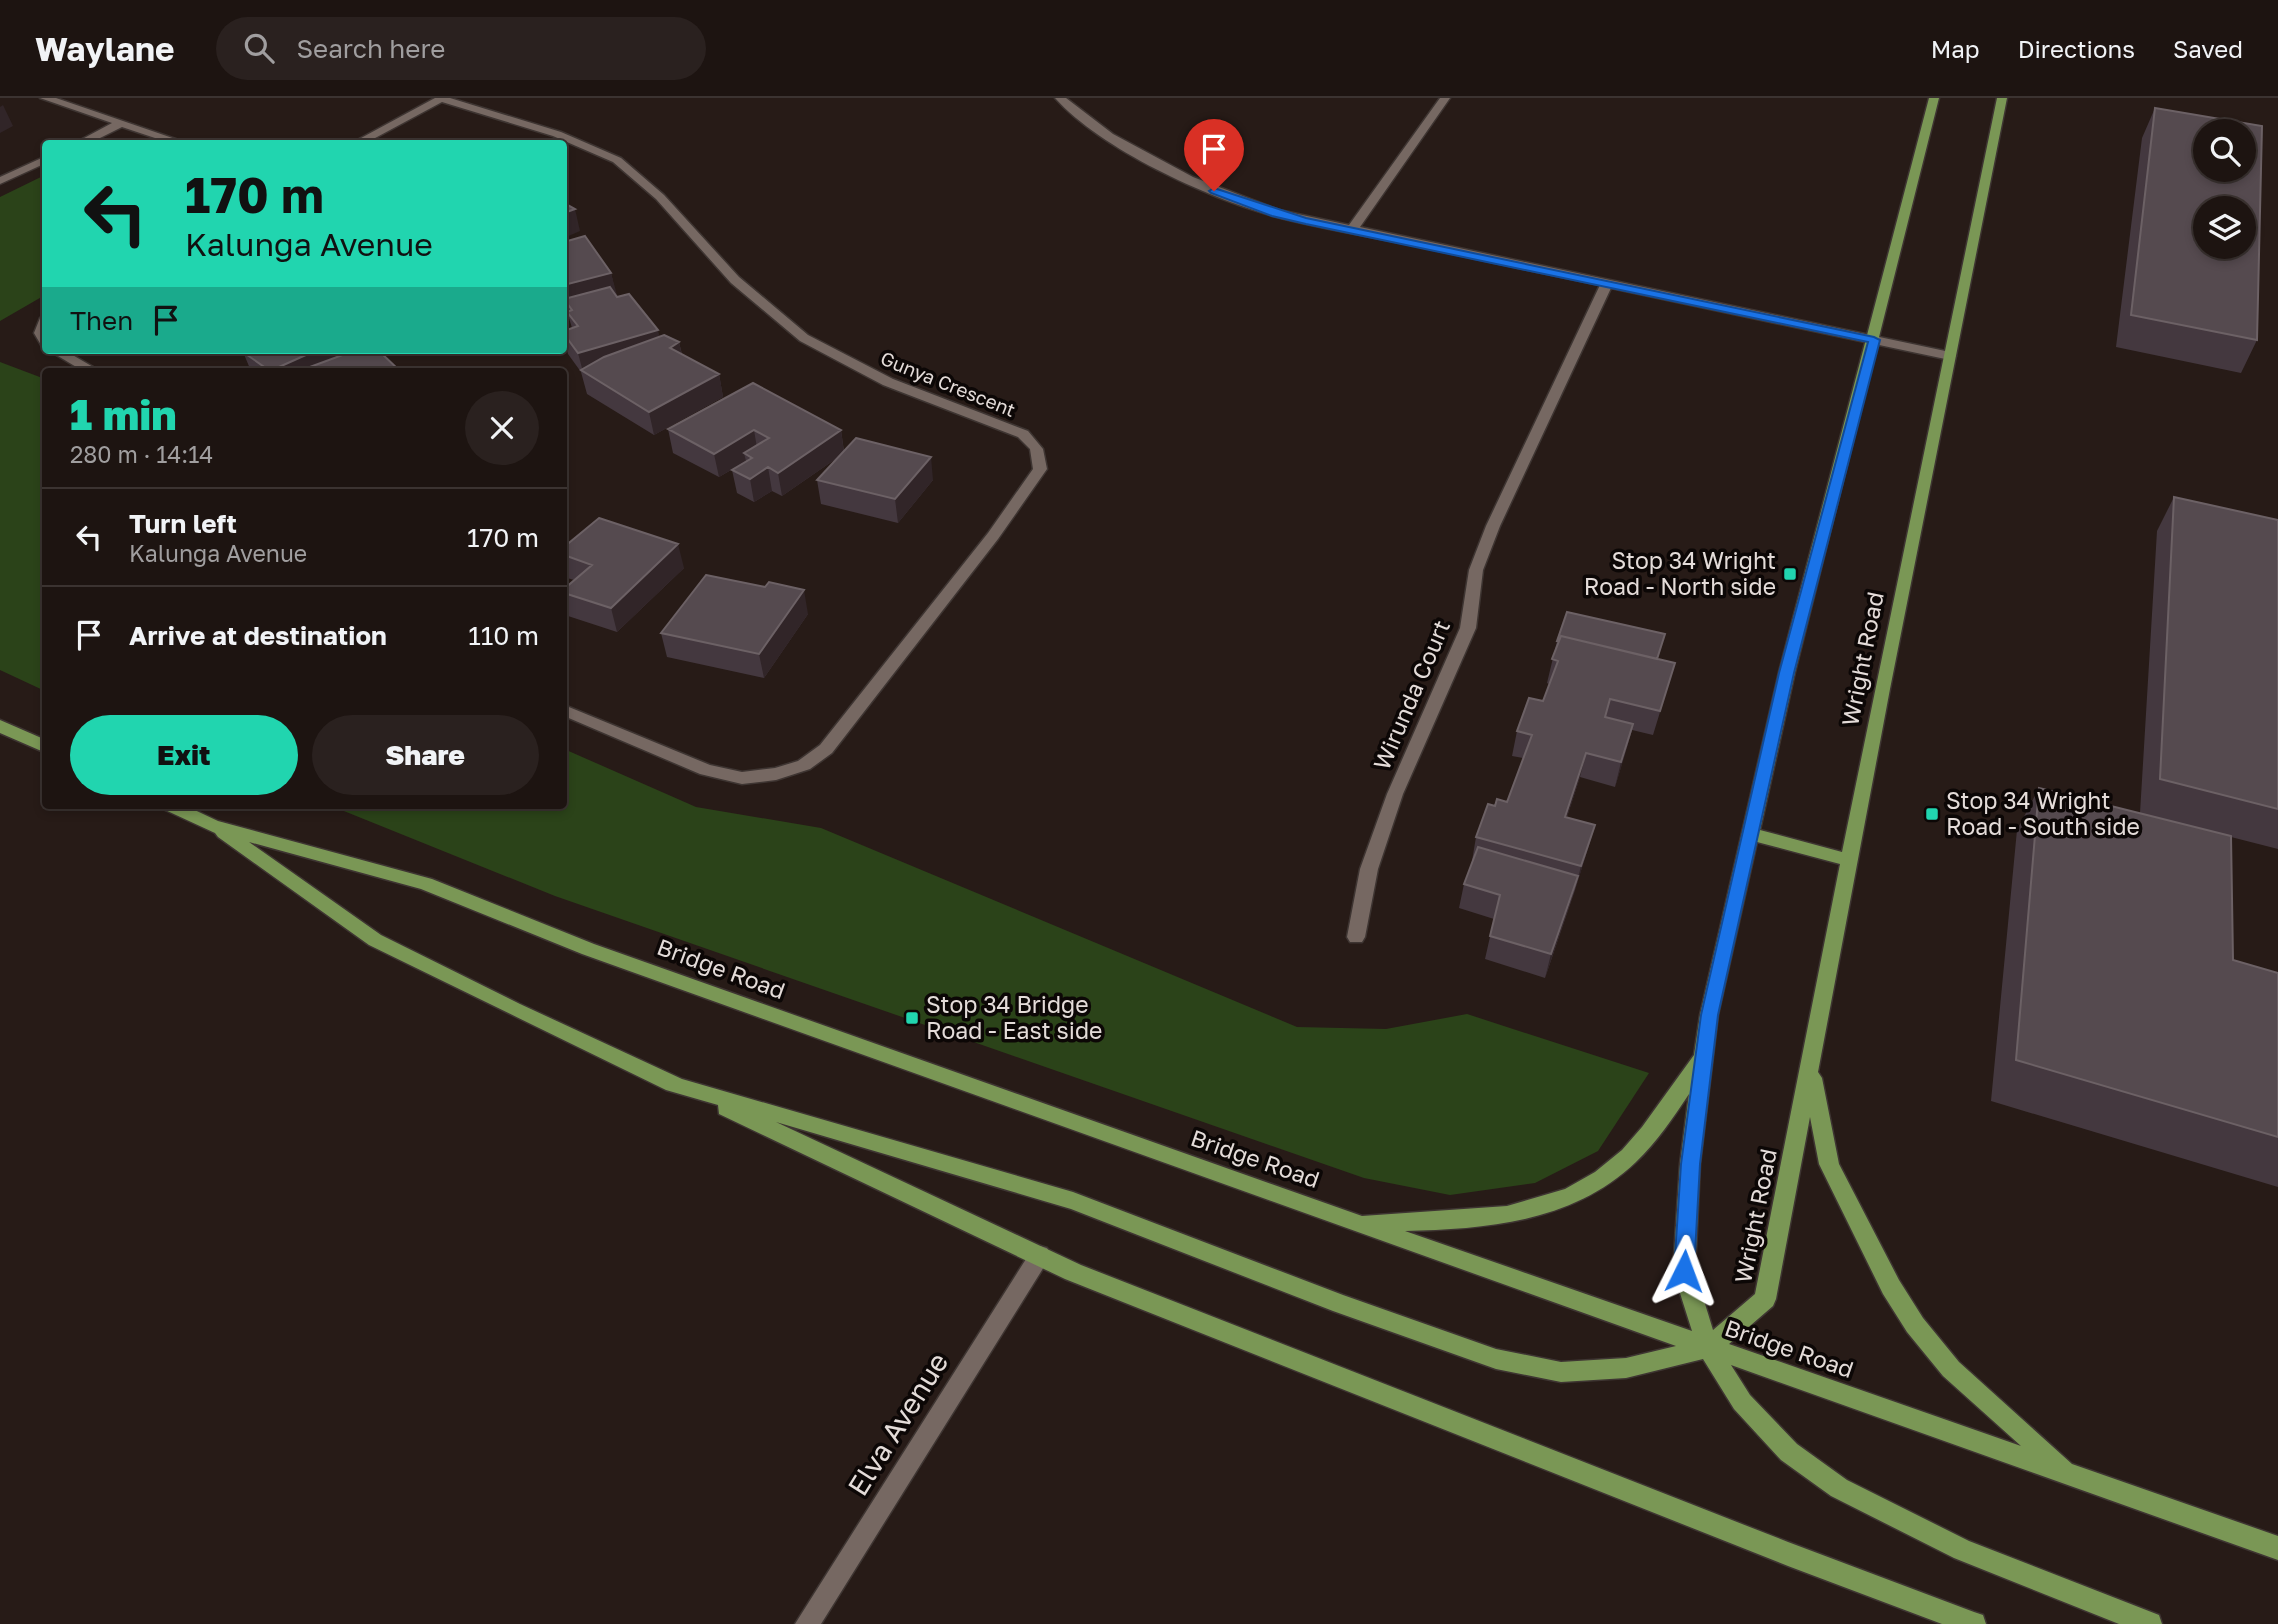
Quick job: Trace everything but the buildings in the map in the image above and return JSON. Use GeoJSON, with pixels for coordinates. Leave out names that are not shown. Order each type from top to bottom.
{"type":"FeatureCollection","features":[{"type":"Feature","properties":{"kind":"main road"},"geometry":{"type":"LineString","coordinates":[[1934,98],[1787,673],[1709,1015],[1690,1164],[1684,1271],[1708,1348],[1742,1402],[1789,1452],[1839,1488],[1962,1550],[2150,1624]]}},
{"type":"Feature","properties":{"kind":"main road","name":"Wright Road"},"geometry":{"type":"LineString","coordinates":[[1708,1348],[1765,1299],[1849,860],[2002,98]]}},
{"type":"Feature","properties":{"kind":"main road"},"geometry":{"type":"LineString","coordinates":[[0,726],[42,745]]}},
{"type":"Feature","properties":{"kind":"main road","name":"Bridge Road"},"geometry":{"type":"LineString","coordinates":[[177,809],[213,826],[375,940],[513,1009],[1086,1277],[1788,1554],[1974,1624]]}},
{"type":"Feature","properties":{"kind":"main road","name":"Bridge Road"},"geometry":{"type":"LineString","coordinates":[[213,826],[426,884],[588,949],[2278,1548]]}},
{"type":"Feature","properties":{"kind":"main road"},"geometry":{"type":"LineString","coordinates":[[1750,834],[1849,860]]}},
{"type":"Feature","properties":{"kind":"main road"},"geometry":{"type":"LineString","coordinates":[[1355,1223],[1470,1221],[1539,1209],[1574,1194],[1603,1180],[1629,1156],[1650,1133],[1704,1057]]}},
{"type":"Feature","properties":{"kind":"main road"},"geometry":{"type":"LineString","coordinates":[[1810,1068],[1829,1164],[1891,1287],[1915,1325],[1951,1369],[2070,1475]]}},
{"type":"Feature","properties":{"kind":"main road"},"geometry":{"type":"LineString","coordinates":[[673,1084],[1073,1201],[1341,1304],[1496,1359],[1561,1372],[1626,1368],[1708,1348]]}},
{"type":"Feature","properties":{"kind":"street"},"geometry":{"type":"LineString","coordinates":[[46,98],[173,140]]}},
{"type":"Feature","properties":{"kind":"street"},"geometry":{"type":"LineString","coordinates":[[363,140],[442,98]]}},
{"type":"Feature","properties":{"kind":"street","name":"Gunya Crescent"},"geometry":{"type":"LineString","coordinates":[[442,98],[557,134],[617,160],[660,197],[735,280],[804,338],[888,382],[1023,434],[1036,444],[1039,456],[1040,469],[993,536],[827,749],[804,765],[776,774],[742,778],[706,770],[567,710]]}},
{"type":"Feature","properties":{"kind":"street"},"geometry":{"type":"LineString","coordinates":[[1060,98],[1083,119],[1115,141],[1192,182],[1276,214],[1950,356]]}},
{"type":"Feature","properties":{"kind":"street"},"geometry":{"type":"LineString","coordinates":[[1351,231],[1445,98]]}},
{"type":"Feature","properties":{"kind":"street"},"geometry":{"type":"LineString","coordinates":[[86,140],[121,123]]}},
{"type":"Feature","properties":{"kind":"street"},"geometry":{"type":"LineString","coordinates":[[0,181],[42,161]]}},
{"type":"Feature","properties":{"kind":"street","name":"Wirunda Court"},"geometry":{"type":"LineString","coordinates":[[1356,937],[1369,869],[1395,794],[1468,628],[1476,570],[1493,526],[1606,285]]}},
{"type":"Feature","properties":{"kind":"street"},"geometry":{"type":"LineString","coordinates":[[61,354],[87,368]]}},
{"type":"Feature","properties":{"kind":"street","name":"Elva Avenue"},"geometry":{"type":"LineString","coordinates":[[807,1624],[1040,1255]]}},
{"type":"Feature","properties":{"kind":"green space"},"geometry":{"type":"Polygon","coordinates":[[[42,176],[42,297],[0,321],[0,197],[42,176]]]}},
{"type":"Feature","properties":{"kind":"green space"},"geometry":{"type":"Polygon","coordinates":[[[0,362],[42,378],[42,690],[0,670],[0,362]]]}},
{"type":"Feature","properties":{"kind":"green space"},"geometry":{"type":"Polygon","coordinates":[[[567,750],[696,807],[821,828],[1297,1027],[1386,1029],[1467,1014],[1649,1073],[1598,1151],[1535,1183],[1450,1195],[1364,1178],[555,896],[339,809],[567,809],[567,750]]]}},
{"type":"Feature","properties":{"kind":"place","name":"Stop 34 Wright Road - North side"},"geometry":{"type":"Point","coordinates":[1790,574]}},
{"type":"Feature","properties":{"kind":"place","name":"Stop 34 Wright Road - South side"},"geometry":{"type":"Point","coordinates":[1932,814]}},
{"type":"Feature","properties":{"kind":"place","name":"Stop 34 Bridge Road - East side"},"geometry":{"type":"Point","coordinates":[912,1018]}},
{"type":"Feature","properties":{"kind":"route"},"geometry":{"type":"LineString","coordinates":[[1214,191],[1276,214],[1306,221],[1874,340],[1787,673],[1709,1015],[1690,1164],[1684,1271]]}}]}
